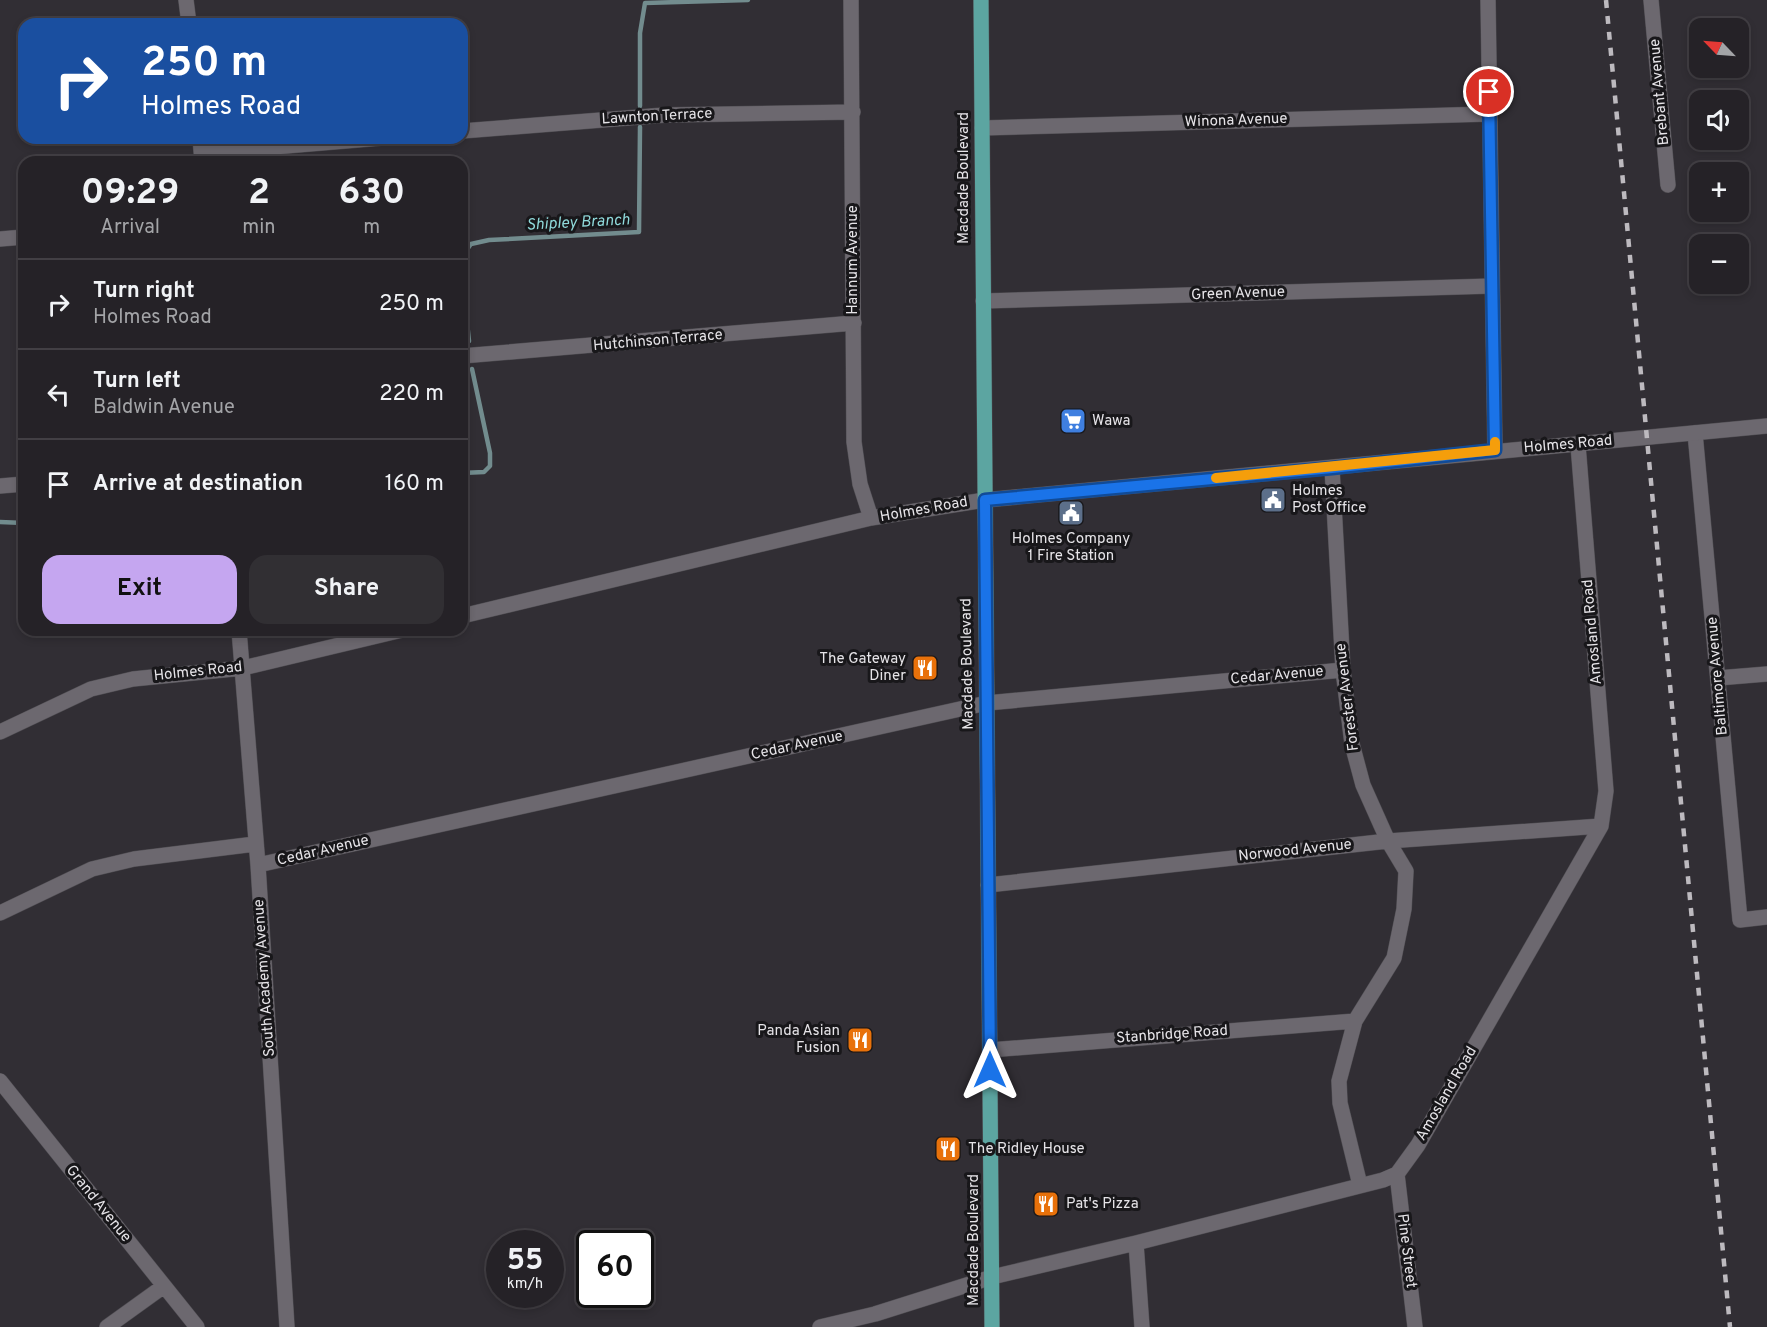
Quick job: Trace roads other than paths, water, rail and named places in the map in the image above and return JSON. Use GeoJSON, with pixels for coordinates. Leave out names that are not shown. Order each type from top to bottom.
{"type":"FeatureCollection","features":[{"type":"Feature","properties":{"kind":"main road","name":"Macdade Boulevard"},"geometry":{"type":"LineString","coordinates":[[981,0],[992,1327]]}},
{"type":"Feature","properties":{"kind":"street"},"geometry":{"type":"LineString","coordinates":[[186,0],[188,18]]}},
{"type":"Feature","properties":{"kind":"street","name":"Hannum Avenue"},"geometry":{"type":"LineString","coordinates":[[851,0],[854,442],[860,484],[871,518]]}},
{"type":"Feature","properties":{"kind":"street"},"geometry":{"type":"LineString","coordinates":[[1488,0],[1495,450]]}},
{"type":"Feature","properties":{"kind":"street","name":"Brebant Avenue"},"geometry":{"type":"LineString","coordinates":[[1651,0],[1668,185]]}},
{"type":"Feature","properties":{"kind":"street","name":"Lawnton Terrace"},"geometry":{"type":"LineString","coordinates":[[468,131],[665,115],[853,112]]}},
{"type":"Feature","properties":{"kind":"street","name":"Winona Avenue"},"geometry":{"type":"LineString","coordinates":[[982,128],[1490,114]]}},
{"type":"Feature","properties":{"kind":"street"},"geometry":{"type":"LineString","coordinates":[[202,151],[298,144]]}},
{"type":"Feature","properties":{"kind":"street"},"geometry":{"type":"LineString","coordinates":[[0,239],[18,238]]}},
{"type":"Feature","properties":{"kind":"street","name":"Green Avenue"},"geometry":{"type":"LineString","coordinates":[[983,301],[1492,286]]}},
{"type":"Feature","properties":{"kind":"street","name":"Hutchinson Terrace"},"geometry":{"type":"LineString","coordinates":[[468,355],[854,323]]}},
{"type":"Feature","properties":{"kind":"street","name":"Holmes Road"},"geometry":{"type":"LineString","coordinates":[[468,615],[871,518],[985,500],[1767,426]]}},
{"type":"Feature","properties":{"kind":"street","name":"Baltimore Avenue"},"geometry":{"type":"LineString","coordinates":[[1695,433],[1740,920],[1767,917]]}},
{"type":"Feature","properties":{"kind":"street","name":"Amosland Road"},"geometry":{"type":"LineString","coordinates":[[1397,1174],[1418,1145],[1601,826],[1606,790],[1578,445]]}},
{"type":"Feature","properties":{"kind":"street","name":"Forester Avenue"},"geometry":{"type":"LineString","coordinates":[[1332,468],[1343,670],[1352,744],[1363,785],[1388,841],[1406,871],[1404,909],[1394,958],[1355,1021],[1339,1081],[1340,1103],[1360,1185]]}},
{"type":"Feature","properties":{"kind":"street"},"geometry":{"type":"LineString","coordinates":[[0,486],[18,484]]}},
{"type":"Feature","properties":{"kind":"street","name":"South Academy Avenue"},"geometry":{"type":"LineString","coordinates":[[240,636],[258,865],[287,1327]]}},
{"type":"Feature","properties":{"kind":"street","name":"Holmes Road"},"geometry":{"type":"LineString","coordinates":[[0,732],[91,689],[133,679],[243,668],[377,636]]}},
{"type":"Feature","properties":{"kind":"street","name":"Cedar Avenue"},"geometry":{"type":"LineString","coordinates":[[258,865],[987,702],[1343,670]]}},
{"type":"Feature","properties":{"kind":"street"},"geometry":{"type":"LineString","coordinates":[[1718,678],[1767,674]]}},
{"type":"Feature","properties":{"kind":"street","name":"Norwood Avenue"},"geometry":{"type":"LineString","coordinates":[[988,885],[1388,841],[1601,826]]}},
{"type":"Feature","properties":{"kind":"street","name":"Cedar Avenue"},"geometry":{"type":"LineString","coordinates":[[0,913],[92,869],[134,859],[255,844]]}},
{"type":"Feature","properties":{"kind":"street","name":"Stanbridge Road"},"geometry":{"type":"LineString","coordinates":[[990,1050],[1355,1021]]}},
{"type":"Feature","properties":{"kind":"street","name":"Grand Avenue"},"geometry":{"type":"LineString","coordinates":[[0,1081],[197,1327]]}},
{"type":"Feature","properties":{"kind":"street"},"geometry":{"type":"LineString","coordinates":[[820,1327],[875,1314],[992,1277],[1136,1243],[1397,1174]]}},
{"type":"Feature","properties":{"kind":"street","name":"Pine Street"},"geometry":{"type":"LineString","coordinates":[[1397,1174],[1415,1327]]}},
{"type":"Feature","properties":{"kind":"street"},"geometry":{"type":"LineString","coordinates":[[1136,1243],[1142,1327]]}},
{"type":"Feature","properties":{"kind":"street"},"geometry":{"type":"LineString","coordinates":[[107,1327],[164,1286]]}},
{"type":"Feature","properties":{"kind":"waterway","name":"Shipley Branch"},"geometry":{"type":"LineString","coordinates":[[640,106],[640,33],[645,3],[748,0]]}},
{"type":"Feature","properties":{"kind":"waterway","name":"Shipley Branch"},"geometry":{"type":"LineString","coordinates":[[468,248],[471,244],[489,240],[639,232],[640,127]]}},
{"type":"Feature","properties":{"kind":"waterway","name":"Shipley Branch"},"geometry":{"type":"LineString","coordinates":[[468,332],[469,341]]}},
{"type":"Feature","properties":{"kind":"waterway","name":"Shipley Branch"},"geometry":{"type":"LineString","coordinates":[[468,473],[484,472],[490,466],[490,453],[472,369]]}},
{"type":"Feature","properties":{"kind":"waterway","name":"Shipley Branch"},"geometry":{"type":"LineString","coordinates":[[0,522],[18,523]]}},
{"type":"Feature","properties":{"kind":"railway"},"geometry":{"type":"LineString","coordinates":[[1606,0],[1730,1327]]}},
{"type":"Feature","properties":{"kind":"place","name":"Wawa"},"geometry":{"type":"Point","coordinates":[1073,421]}},
{"type":"Feature","properties":{"kind":"place","name":"Holmes Post Office"},"geometry":{"type":"Point","coordinates":[1273,500]}},
{"type":"Feature","properties":{"kind":"place","name":"Holmes Company 1 Fire Station"},"geometry":{"type":"Point","coordinates":[1071,513]}},
{"type":"Feature","properties":{"kind":"place","name":"The Gateway Diner"},"geometry":{"type":"Point","coordinates":[925,668]}},
{"type":"Feature","properties":{"kind":"place","name":"Panda Asian Fusion"},"geometry":{"type":"Point","coordinates":[860,1040]}},
{"type":"Feature","properties":{"kind":"place","name":"The Ridley House"},"geometry":{"type":"Point","coordinates":[948,1149]}},
{"type":"Feature","properties":{"kind":"place","name":"Pat's Pizza"},"geometry":{"type":"Point","coordinates":[1046,1204]}}]}
